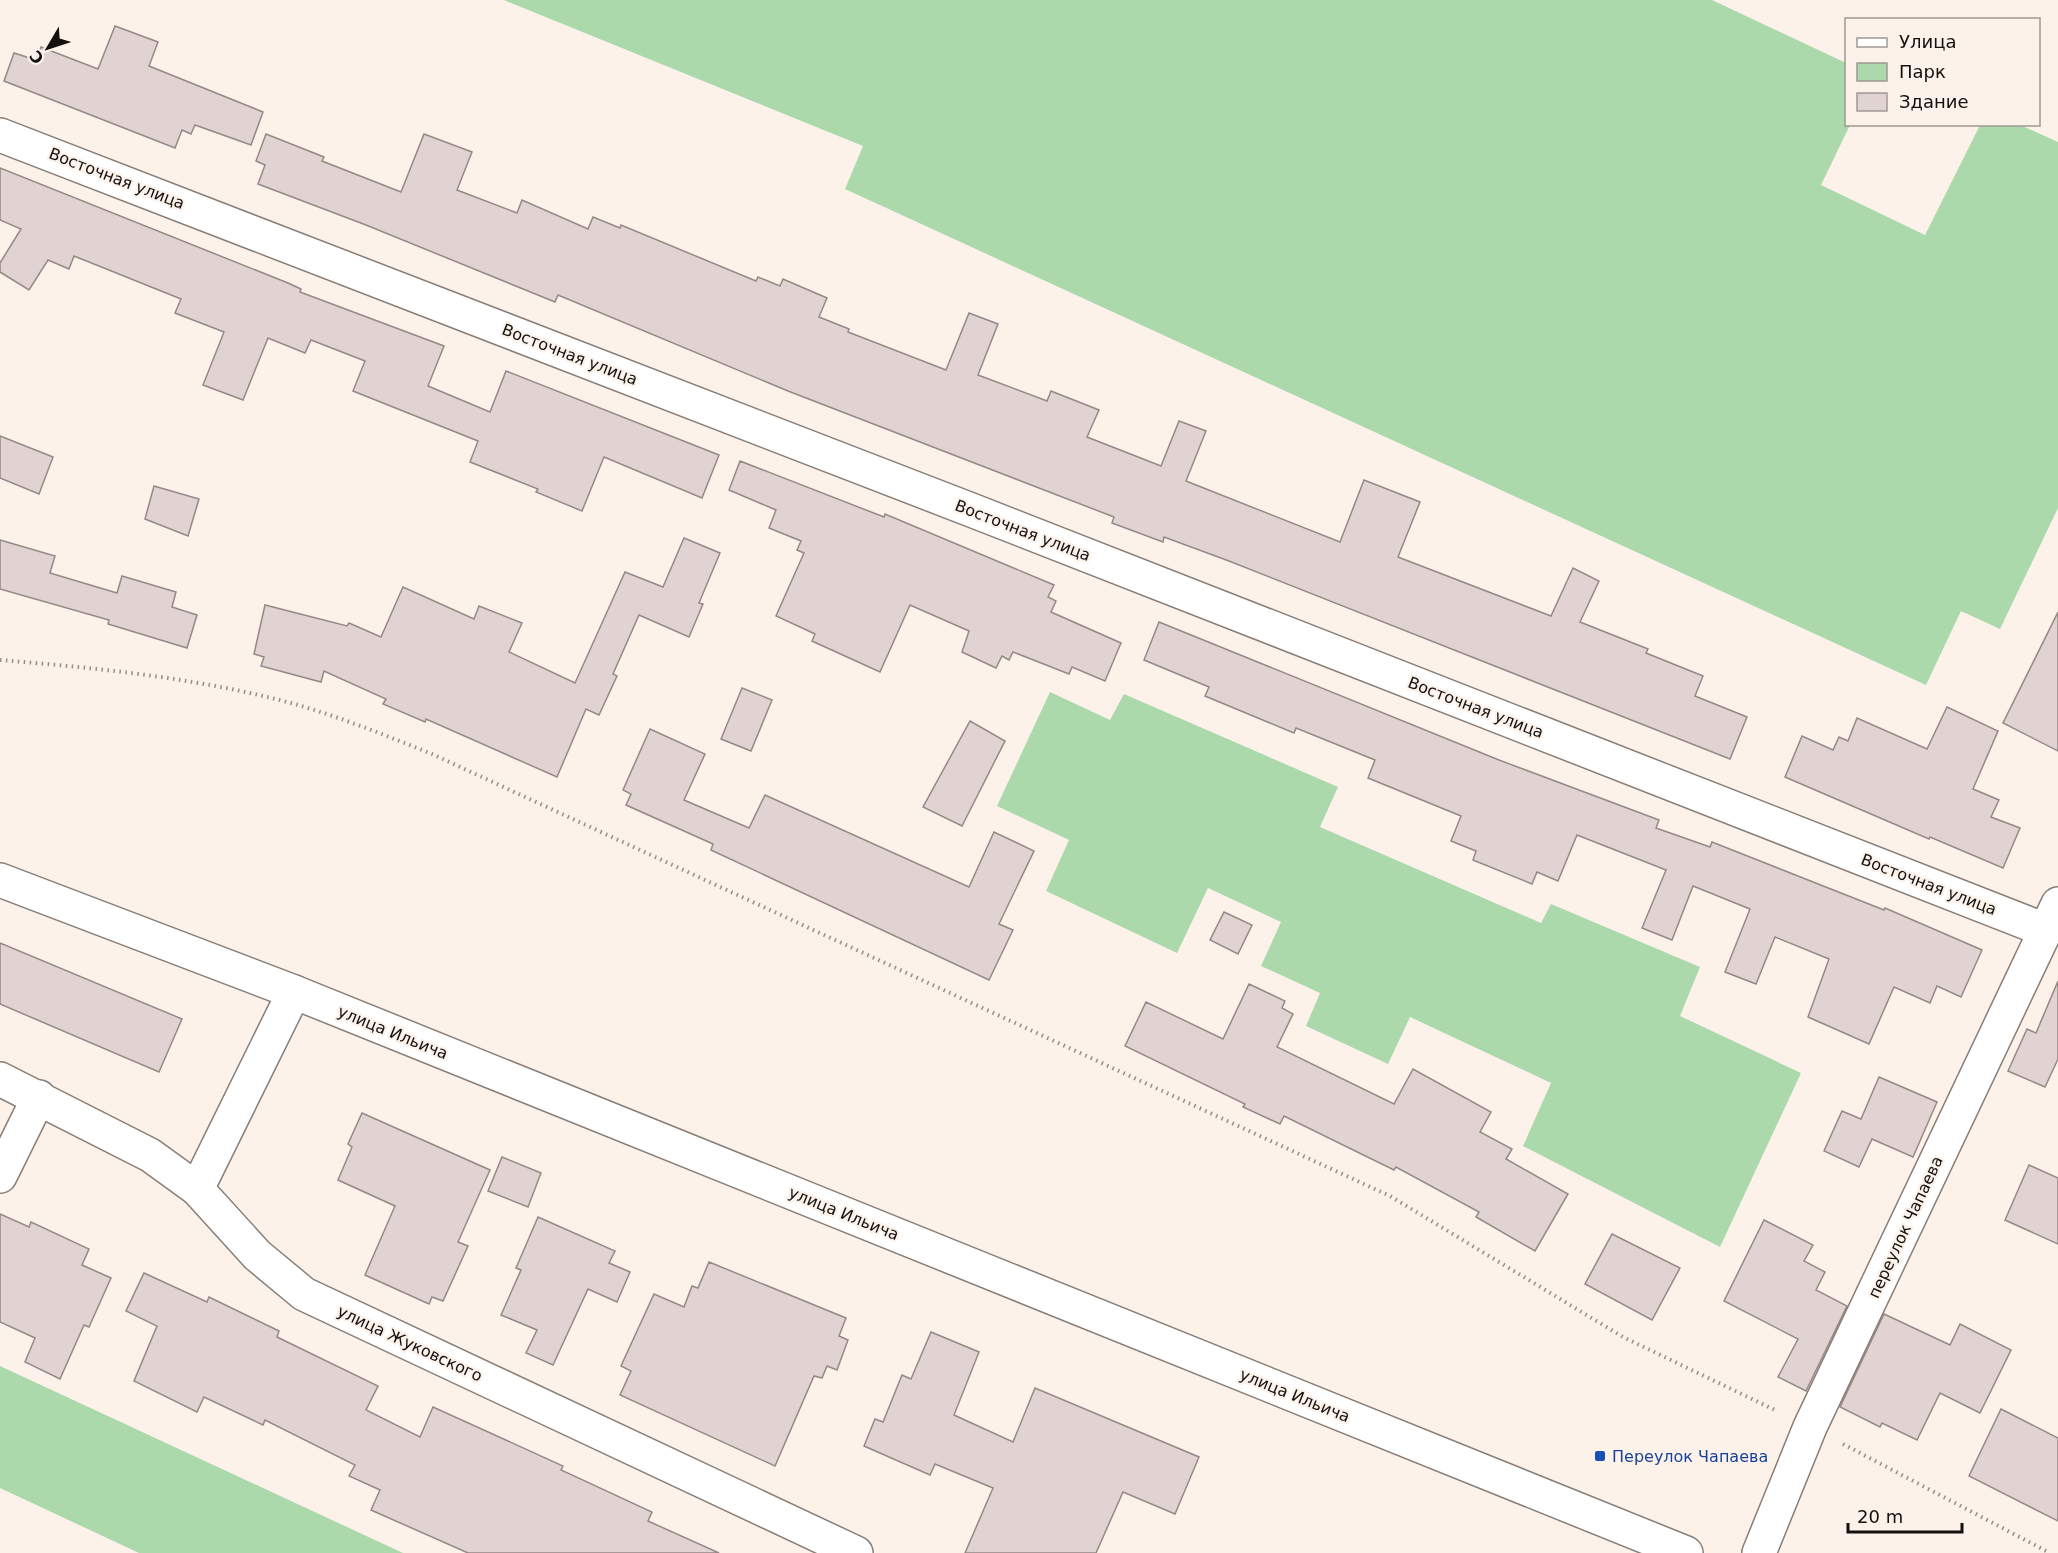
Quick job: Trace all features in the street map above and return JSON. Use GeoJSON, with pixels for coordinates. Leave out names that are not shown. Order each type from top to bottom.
{"type":"FeatureCollection","features":[{"type":"Feature","properties":{"kind":"street","name":"Восточная улица"},"geometry":{"type":"LineString","coordinates":[[0,135],[946,500],[2052,917]]}},
{"type":"Feature","properties":{"kind":"street","name":"улица Ильича"},"geometry":{"type":"LineString","coordinates":[[0,879],[294,992],[1686,1553]]}},
{"type":"Feature","properties":{"kind":"street","name":"переулок Чапаева"},"geometry":{"type":"LineString","coordinates":[[1759,1553],[1810,1427],[2052,917]]}},
{"type":"Feature","properties":{"kind":"street"},"geometry":{"type":"LineString","coordinates":[[197,1189],[294,992]]}},
{"type":"Feature","properties":{"kind":"street","name":"улица Жуковского"},"geometry":{"type":"LineString","coordinates":[[0,1079],[150,1155],[197,1189],[257,1255],[304,1293],[856,1553]]}},
{"type":"Feature","properties":{"kind":"street"},"geometry":{"type":"LineString","coordinates":[[0,1176],[39,1097]]}},
{"type":"Feature","properties":{"kind":"path"},"geometry":{"type":"LineString","coordinates":[[0,660],[96,668],[263,696],[351,722],[432,754],[1390,1196],[1623,1337],[1810,1427],[2050,1553]]}},
{"type":"Feature","properties":{"kind":"green space"},"geometry":{"type":"Polygon","coordinates":[[[504,0],[1712,0],[1845,63],[1845,126],[1850,126],[1821,185],[1925,235],[1980,126],[2022,126],[2058,142],[2058,508],[2000,629],[1961,611],[1926,685],[845,189],[863,146],[504,0]]]}},
{"type":"Feature","properties":{"kind":"green space"},"geometry":{"type":"Polygon","coordinates":[[[1050,692],[1110,720],[1124,694],[1338,787],[1320,827],[1541,923],[1551,904],[1700,967],[1680,1016],[1801,1073],[1720,1247],[1523,1146],[1551,1083],[1410,1017],[1388,1064],[1306,1026],[1320,993],[1261,966],[1281,922],[1208,888],[1177,953],[1046,891],[1069,840],[997,806],[1050,692]]]}},
{"type":"Feature","properties":{"kind":"green space"},"geometry":{"type":"Polygon","coordinates":[[[0,1366],[403,1553],[139,1553],[0,1488],[0,1366]]]}},
{"type":"Feature","properties":{"kind":"building"},"geometry":{"type":"Polygon","coordinates":[[[115,26],[158,42],[149,66],[263,112],[251,145],[195,125],[191,134],[182,130],[175,148],[4,81],[14,53],[36,60],[41,47],[98,69],[115,26]]]}},
{"type":"Feature","properties":{"kind":"building"},"geometry":{"type":"Polygon","coordinates":[[[266,134],[324,157],[322,161],[401,192],[424,134],[472,152],[457,190],[517,213],[522,200],[588,229],[593,217],[620,228],[621,225],[756,281],[758,277],[780,286],[783,279],[827,298],[819,317],[849,329],[848,332],[946,370],[969,313],[998,324],[978,375],[1047,401],[1051,391],[1099,410],[1087,437],[1161,466],[1179,421],[1206,431],[1186,481],[1340,542],[1364,480],[1420,502],[1398,557],[1551,616],[1573,568],[1599,581],[1580,622],[1648,649],[1646,653],[1703,676],[1695,696],[1747,717],[1730,759],[1229,561],[1164,537],[1163,542],[1112,523],[1114,517],[788,391],[558,295],[555,302],[258,184],[265,165],[256,161],[266,134]]]}},
{"type":"Feature","properties":{"kind":"building"},"geometry":{"type":"Polygon","coordinates":[[[0,168],[288,283],[301,289],[300,292],[444,346],[428,386],[490,412],[506,371],[719,455],[702,498],[604,457],[582,511],[536,492],[538,489],[470,462],[478,441],[353,391],[365,361],[311,340],[305,353],[268,338],[243,400],[203,385],[224,332],[175,313],[181,299],[74,256],[69,269],[48,260],[29,290],[0,272],[0,263],[21,229],[0,220],[0,168]]]}},
{"type":"Feature","properties":{"kind":"building"},"geometry":{"type":"Polygon","coordinates":[[[0,436],[53,457],[39,494],[0,478],[0,436]]]}},
{"type":"Feature","properties":{"kind":"building"},"geometry":{"type":"Polygon","coordinates":[[[740,461],[884,517],[885,514],[1054,585],[1048,597],[1056,601],[1051,612],[1121,643],[1105,681],[1072,667],[1069,674],[1013,652],[1009,660],[1002,656],[996,668],[962,652],[969,631],[910,605],[880,672],[812,641],[815,634],[776,616],[804,553],[797,550],[801,541],[769,528],[776,510],[729,490],[740,461]]]}},
{"type":"Feature","properties":{"kind":"building"},"geometry":{"type":"Polygon","coordinates":[[[154,486],[199,499],[188,536],[145,519],[154,486]]]}},
{"type":"Feature","properties":{"kind":"building"},"geometry":{"type":"Polygon","coordinates":[[[684,538],[720,553],[699,603],[703,604],[689,637],[639,615],[613,674],[617,676],[599,715],[586,709],[557,777],[426,719],[425,722],[383,704],[386,699],[324,671],[321,682],[261,666],[264,657],[254,654],[265,605],[347,626],[349,623],[381,637],[403,587],[474,619],[479,606],[522,623],[509,652],[575,683],[625,572],[663,587],[684,538]]]}},
{"type":"Feature","properties":{"kind":"building"},"geometry":{"type":"Polygon","coordinates":[[[0,540],[55,556],[50,573],[117,593],[122,576],[176,592],[172,607],[197,615],[187,648],[108,624],[109,620],[0,589],[0,540]]]}},
{"type":"Feature","properties":{"kind":"building"},"geometry":{"type":"Polygon","coordinates":[[[2058,612],[2058,751],[2003,723],[2058,612]]]}},
{"type":"Feature","properties":{"kind":"building"},"geometry":{"type":"Polygon","coordinates":[[[1159,622],[1499,760],[1659,820],[1656,828],[1710,847],[1712,842],[1884,910],[1885,908],[1982,950],[1961,997],[1937,986],[1930,1003],[1894,987],[1869,1044],[1808,1017],[1829,959],[1775,937],[1756,984],[1725,972],[1750,909],[1693,886],[1672,940],[1642,928],[1666,870],[1577,835],[1558,881],[1537,872],[1532,884],[1473,860],[1476,851],[1451,841],[1461,816],[1368,778],[1375,760],[1296,728],[1294,733],[1205,696],[1209,687],[1144,660],[1159,622]]]}},
{"type":"Feature","properties":{"kind":"building"},"geometry":{"type":"Polygon","coordinates":[[[742,688],[772,700],[751,751],[721,739],[742,688]]]}},
{"type":"Feature","properties":{"kind":"building"},"geometry":{"type":"Polygon","coordinates":[[[1947,707],[1998,731],[1973,789],[1999,800],[1991,817],[2020,828],[2003,868],[1785,777],[1802,736],[1833,750],[1839,737],[1848,741],[1857,718],[1927,749],[1947,707]]]}},
{"type":"Feature","properties":{"kind":"building"},"geometry":{"type":"Polygon","coordinates":[[[970,721],[1005,741],[962,826],[923,807],[970,721]]]}},
{"type":"Feature","properties":{"kind":"building"},"geometry":{"type":"Polygon","coordinates":[[[650,729],[705,754],[684,800],[749,828],[765,795],[969,887],[994,832],[1034,851],[999,924],[1013,930],[989,980],[711,850],[713,844],[626,805],[631,794],[623,790],[650,729]]]}},
{"type":"Feature","properties":{"kind":"building"},"geometry":{"type":"Polygon","coordinates":[[[1224,912],[1252,925],[1238,954],[1210,940],[1224,912]]]}},
{"type":"Feature","properties":{"kind":"building"},"geometry":{"type":"Polygon","coordinates":[[[0,943],[182,1019],[159,1072],[0,1004],[0,943]]]}},
{"type":"Feature","properties":{"kind":"building"},"geometry":{"type":"Polygon","coordinates":[[[2058,981],[2058,1059],[2045,1087],[2008,1071],[2027,1029],[2036,1033],[2058,981]]]}},
{"type":"Feature","properties":{"kind":"building"},"geometry":{"type":"Polygon","coordinates":[[[1249,984],[1285,1001],[1282,1008],[1293,1014],[1277,1047],[1394,1104],[1413,1069],[1491,1112],[1480,1132],[1512,1149],[1506,1159],[1568,1194],[1535,1251],[1476,1217],[1479,1212],[1396,1167],[1394,1170],[1284,1116],[1280,1124],[1243,1107],[1245,1104],[1125,1046],[1146,1002],[1223,1039],[1249,984]]]}},
{"type":"Feature","properties":{"kind":"building"},"geometry":{"type":"Polygon","coordinates":[[[1879,1077],[1937,1102],[1913,1157],[1872,1139],[1859,1167],[1824,1151],[1842,1111],[1861,1119],[1879,1077]]]}},
{"type":"Feature","properties":{"kind":"building"},"geometry":{"type":"Polygon","coordinates":[[[362,1113],[490,1170],[458,1242],[468,1246],[443,1301],[432,1297],[429,1304],[365,1275],[395,1206],[338,1180],[352,1147],[348,1144],[362,1113]]]}},
{"type":"Feature","properties":{"kind":"building"},"geometry":{"type":"Polygon","coordinates":[[[502,1157],[541,1173],[528,1207],[488,1191],[502,1157]]]}},
{"type":"Feature","properties":{"kind":"building"},"geometry":{"type":"Polygon","coordinates":[[[2029,1165],[2058,1178],[2058,1244],[2005,1220],[2029,1165]]]}},
{"type":"Feature","properties":{"kind":"building"},"geometry":{"type":"Polygon","coordinates":[[[0,1214],[29,1227],[31,1222],[89,1249],[82,1265],[111,1278],[89,1327],[84,1325],[60,1379],[25,1362],[35,1338],[0,1322],[0,1214]]]}},
{"type":"Feature","properties":{"kind":"building"},"geometry":{"type":"Polygon","coordinates":[[[538,1217],[615,1251],[609,1263],[630,1272],[617,1302],[588,1289],[553,1365],[526,1353],[537,1330],[501,1315],[521,1270],[516,1268],[538,1217]]]}},
{"type":"Feature","properties":{"kind":"building"},"geometry":{"type":"Polygon","coordinates":[[[1764,1220],[1813,1245],[1804,1261],[1825,1272],[1816,1290],[1847,1306],[1806,1391],[1778,1377],[1798,1339],[1724,1301],[1764,1220]]]}},
{"type":"Feature","properties":{"kind":"building"},"geometry":{"type":"Polygon","coordinates":[[[1612,1234],[1680,1268],[1652,1320],[1585,1284],[1612,1234]]]}},
{"type":"Feature","properties":{"kind":"building"},"geometry":{"type":"Polygon","coordinates":[[[709,1262],[846,1318],[839,1336],[848,1340],[837,1370],[827,1366],[822,1378],[814,1376],[775,1466],[620,1395],[631,1371],[621,1366],[654,1294],[684,1307],[692,1286],[698,1288],[709,1262]]]}},
{"type":"Feature","properties":{"kind":"building"},"geometry":{"type":"Polygon","coordinates":[[[144,1273],[207,1302],[209,1297],[279,1331],[277,1337],[378,1386],[366,1410],[420,1437],[433,1407],[563,1466],[561,1470],[652,1512],[648,1521],[719,1553],[468,1553],[371,1510],[380,1490],[349,1476],[355,1465],[265,1420],[263,1425],[204,1397],[197,1412],[134,1381],[157,1326],[126,1311],[144,1273]]]}},
{"type":"Feature","properties":{"kind":"building"},"geometry":{"type":"Polygon","coordinates":[[[1884,1314],[1950,1345],[1960,1324],[2011,1350],[1980,1413],[1940,1393],[1917,1440],[1882,1423],[1880,1427],[1840,1407],[1884,1314]]]}},
{"type":"Feature","properties":{"kind":"building"},"geometry":{"type":"Polygon","coordinates":[[[931,1332],[979,1352],[954,1415],[1013,1442],[1035,1388],[1199,1457],[1175,1514],[1123,1492],[1096,1553],[965,1553],[993,1488],[935,1464],[930,1475],[864,1446],[875,1419],[883,1422],[902,1375],[911,1379],[931,1332]]]}},
{"type":"Feature","properties":{"kind":"building"},"geometry":{"type":"Polygon","coordinates":[[[2001,1409],[2058,1438],[2058,1521],[1969,1476],[2001,1409]]]}},
{"type":"Feature","properties":{"kind":"place","name":"Переулок Чапаева"},"geometry":{"type":"Point","coordinates":[1600,1456]}}]}
